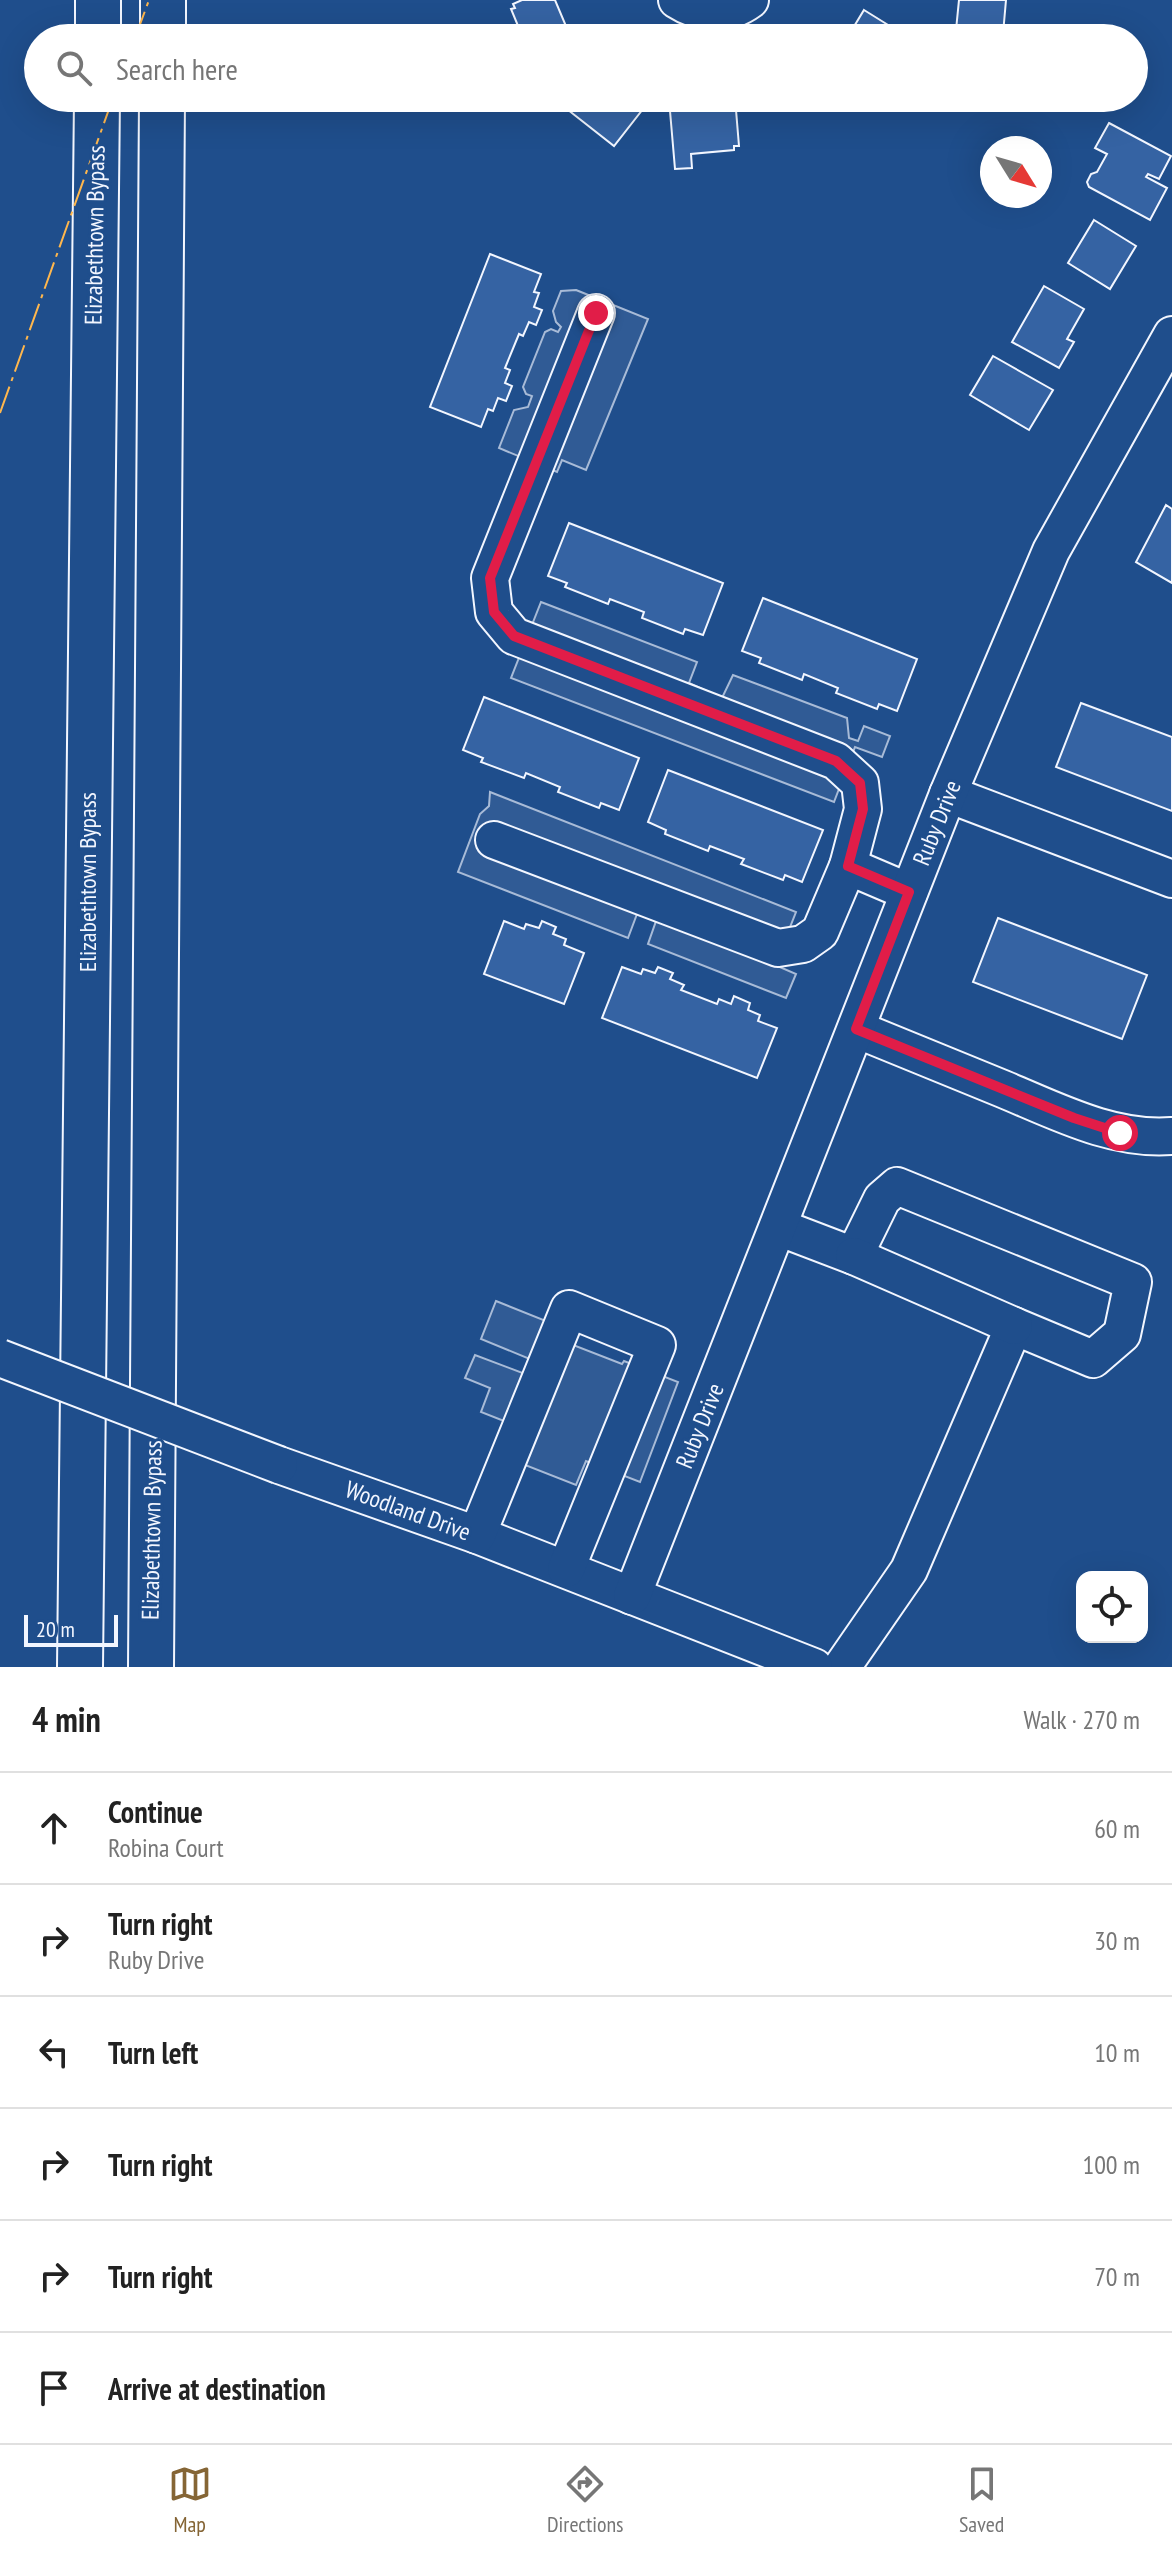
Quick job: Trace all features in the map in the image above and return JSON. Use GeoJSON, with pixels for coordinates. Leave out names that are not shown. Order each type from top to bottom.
{"type":"FeatureCollection","features":[{"type":"Feature","properties":{"kind":"highway"},"geometry":{"type":"LineString","coordinates":[[98,0],[98,24]]}},
{"type":"Feature","properties":{"kind":"highway"},"geometry":{"type":"LineString","coordinates":[[163,0],[163,24]]}},
{"type":"Feature","properties":{"kind":"highway","name":"Elizabethtown Bypass"},"geometry":{"type":"LineString","coordinates":[[80,1667],[97,112]]}},
{"type":"Feature","properties":{"kind":"highway","name":"Elizabethtown Bypass"},"geometry":{"type":"LineString","coordinates":[[151,1667],[162,112]]}},
{"type":"Feature","properties":{"kind":"street"},"geometry":{"type":"LineString","coordinates":[[677,0],[693,9],[716,13],[731,11],[750,0]]}},
{"type":"Feature","properties":{"kind":"street"},"geometry":{"type":"LineString","coordinates":[[494,840],[778,948],[803,944],[820,932],[848,866],[863,809],[860,783],[836,761],[514,636],[494,612],[490,578],[596,313]]}},
{"type":"Feature","properties":{"kind":"street","name":"Ruby Drive"},"geometry":{"type":"LineString","coordinates":[[632,1596],[948,794],[1051,551],[1172,335]]}},
{"type":"Feature","properties":{"kind":"street"},"geometry":{"type":"LineString","coordinates":[[948,794],[1172,879]]}},
{"type":"Feature","properties":{"kind":"street"},"geometry":{"type":"LineString","coordinates":[[848,866],[909,892]]}},
{"type":"Feature","properties":{"kind":"street"},"geometry":{"type":"LineString","coordinates":[[856,1029],[1074,1118],[1120,1133],[1172,1136]]}},
{"type":"Feature","properties":{"kind":"street"},"geometry":{"type":"LineString","coordinates":[[778,1227],[854,1256],[1093,1359],[1122,1334],[1133,1282],[897,1186],[882,1199],[854,1256]]}},
{"type":"Feature","properties":{"kind":"street"},"geometry":{"type":"LineString","coordinates":[[477,1535],[569,1309],[657,1345],[566,1569]]}},
{"type":"Feature","properties":{"kind":"street"},"geometry":{"type":"LineString","coordinates":[[842,1667],[909,1570],[1014,1326]]}},
{"type":"Feature","properties":{"kind":"street","name":"Woodland Drive"},"geometry":{"type":"LineString","coordinates":[[0,1358],[279,1465],[477,1535],[805,1665]]}},
{"type":"Feature","properties":{"kind":"shaded area"},"geometry":{"type":"Polygon","coordinates":[[[576,290],[648,319],[586,470],[562,460],[557,472],[499,448],[514,410],[528,407],[532,396],[526,394],[523,387],[545,332],[551,329],[558,332],[561,327],[553,311],[561,291],[576,290]]]}},
{"type":"Feature","properties":{"kind":"shaded area"},"geometry":{"type":"Polygon","coordinates":[[[541,602],[697,662],[689,683],[722,698],[733,675],[847,718],[849,738],[858,741],[864,726],[890,736],[882,757],[855,747],[834,802],[511,678],[541,602]]]}},
{"type":"Feature","properties":{"kind":"shaded area"},"geometry":{"type":"Polygon","coordinates":[[[490,792],[796,912],[775,965],[796,974],[786,998],[648,944],[656,921],[637,914],[628,938],[458,872],[480,814],[489,806],[490,792]]]}},
{"type":"Feature","properties":{"kind":"shaded area"},"geometry":{"type":"Polygon","coordinates":[[[496,1301],[546,1321],[542,1333],[678,1382],[640,1482],[586,1461],[576,1485],[525,1465],[537,1434],[481,1412],[490,1388],[465,1378],[475,1355],[525,1374],[530,1359],[481,1339],[496,1301]]]}},
{"type":"Feature","properties":{"kind":"building"},"geometry":{"type":"Polygon","coordinates":[[[522,0],[555,0],[565,24],[517,24],[511,9],[515,8],[513,4],[522,0]]]}},
{"type":"Feature","properties":{"kind":"building"},"geometry":{"type":"Polygon","coordinates":[[[959,0],[1006,0],[1004,24],[957,24],[959,0]]]}},
{"type":"Feature","properties":{"kind":"building"},"geometry":{"type":"Polygon","coordinates":[[[864,10],[887,24],[856,24],[864,10]]]}},
{"type":"Feature","properties":{"kind":"building"},"geometry":{"type":"Polygon","coordinates":[[[571,112],[641,112],[614,146],[571,112]]]}},
{"type":"Feature","properties":{"kind":"building"},"geometry":{"type":"Polygon","coordinates":[[[670,112],[736,112],[739,146],[734,146],[734,150],[691,154],[692,168],[675,169],[670,112]]]}},
{"type":"Feature","properties":{"kind":"building"},"geometry":{"type":"Polygon","coordinates":[[[1109,123],[1171,156],[1159,179],[1148,174],[1146,177],[1167,188],[1150,220],[1089,187],[1087,182],[1091,174],[1097,172],[1107,154],[1095,148],[1109,123]]]}},
{"type":"Feature","properties":{"kind":"building"},"geometry":{"type":"Polygon","coordinates":[[[1094,220],[1136,246],[1110,289],[1068,263],[1094,220]]]}},
{"type":"Feature","properties":{"kind":"building"},"geometry":{"type":"Polygon","coordinates":[[[490,254],[541,274],[534,292],[539,293],[534,307],[542,310],[536,325],[529,322],[523,336],[519,334],[505,368],[510,370],[505,383],[512,386],[506,401],[498,398],[493,411],[488,409],[481,427],[430,407],[490,254]]]}},
{"type":"Feature","properties":{"kind":"building"},"geometry":{"type":"Polygon","coordinates":[[[1044,286],[1084,309],[1067,339],[1074,342],[1059,368],[1012,342],[1044,286]]]}},
{"type":"Feature","properties":{"kind":"building"},"geometry":{"type":"Polygon","coordinates":[[[993,356],[1053,390],[1029,430],[970,395],[993,356]]]}},
{"type":"Feature","properties":{"kind":"building"},"geometry":{"type":"Polygon","coordinates":[[[1166,505],[1172,509],[1172,583],[1136,562],[1166,505]]]}},
{"type":"Feature","properties":{"kind":"building"},"geometry":{"type":"Polygon","coordinates":[[[569,523],[723,583],[703,635],[685,629],[683,634],[642,618],[644,612],[610,599],[608,604],[565,587],[567,583],[548,576],[569,523]]]}},
{"type":"Feature","properties":{"kind":"building"},"geometry":{"type":"Polygon","coordinates":[[[763,598],[917,659],[897,711],[879,704],[877,709],[836,693],[838,688],[804,674],[802,680],[759,663],[761,658],[742,651],[763,598]]]}},
{"type":"Feature","properties":{"kind":"building"},"geometry":{"type":"Polygon","coordinates":[[[484,697],[639,758],[619,810],[601,803],[599,808],[558,792],[560,787],[526,773],[524,778],[481,762],[483,758],[463,750],[484,697]]]}},
{"type":"Feature","properties":{"kind":"building"},"geometry":{"type":"Polygon","coordinates":[[[1081,703],[1172,737],[1172,811],[1056,767],[1081,703]]]}},
{"type":"Feature","properties":{"kind":"building"},"geometry":{"type":"Polygon","coordinates":[[[668,770],[823,830],[802,882],[785,875],[783,880],[741,864],[744,859],[710,846],[708,851],[665,834],[666,830],[648,822],[668,770]]]}},
{"type":"Feature","properties":{"kind":"building"},"geometry":{"type":"Polygon","coordinates":[[[998,918],[1147,975],[1122,1039],[973,982],[998,918]]]}},
{"type":"Feature","properties":{"kind":"building"},"geometry":{"type":"Polygon","coordinates":[[[504,921],[524,929],[526,924],[539,928],[542,921],[556,927],[553,934],[566,939],[564,945],[584,953],[564,1004],[484,974],[504,921]]]}},
{"type":"Feature","properties":{"kind":"building"},"geometry":{"type":"Polygon","coordinates":[[[622,967],[641,974],[643,969],[655,973],[658,967],[673,973],[670,979],[684,985],[681,990],[717,1004],[719,999],[731,1004],[734,996],[750,1003],[748,1010],[760,1015],[758,1021],[777,1028],[757,1078],[602,1018],[622,967]]]}},
{"type":"Feature","properties":{"kind":"power"},"geometry":{"type":"LineString","coordinates":[[140,24],[149,0]]}},
{"type":"Feature","properties":{"kind":"power"},"geometry":{"type":"LineString","coordinates":[[0,413],[108,112]]}},
{"type":"Feature","properties":{"kind":"route"},"geometry":{"type":"LineString","coordinates":[[596,313],[490,578],[494,612],[514,636],[836,761],[860,783],[863,809],[848,866],[909,892],[856,1029],[1074,1118],[1120,1133]]}}]}
